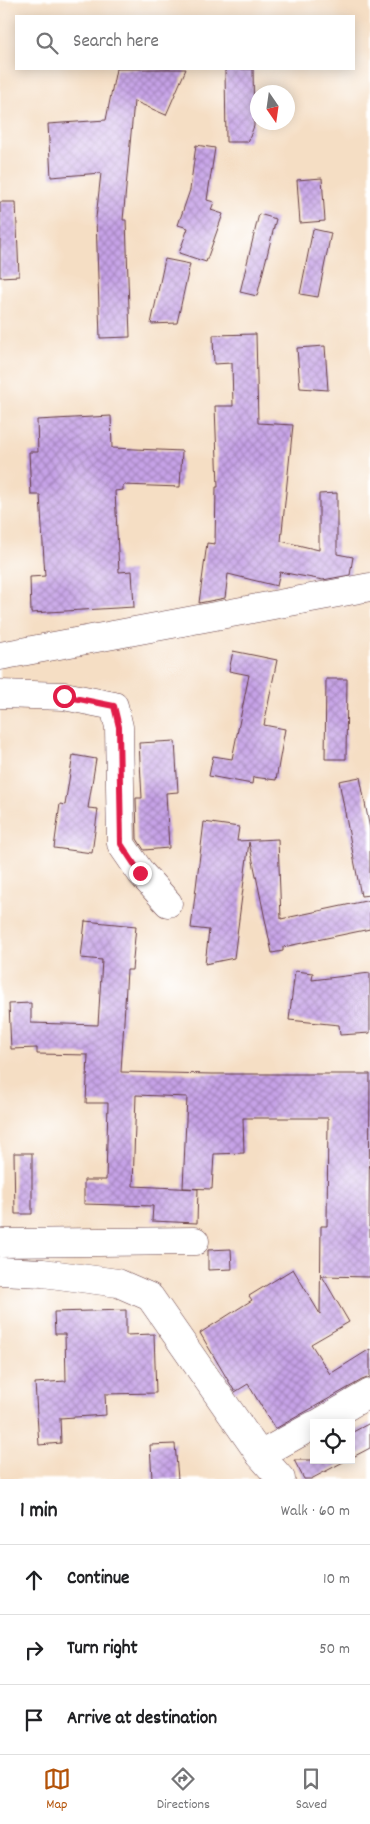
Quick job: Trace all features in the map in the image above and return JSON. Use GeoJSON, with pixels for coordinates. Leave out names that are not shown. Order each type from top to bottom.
{"type":"FeatureCollection","features":[{"type":"Feature","properties":{"kind":"street"},"geometry":{"type":"LineString","coordinates":[[0,656],[370,588]]}},
{"type":"Feature","properties":{"kind":"street"},"geometry":{"type":"LineString","coordinates":[[0,694],[64,696],[114,706],[119,727],[121,844],[140,873],[168,903]]}},
{"type":"Feature","properties":{"kind":"street"},"geometry":{"type":"LineString","coordinates":[[0,1243],[195,1241]]}},
{"type":"Feature","properties":{"kind":"street"},"geometry":{"type":"LineString","coordinates":[[0,1271],[43,1273],[118,1282],[150,1297],[260,1455],[281,1479]]}},
{"type":"Feature","properties":{"kind":"street"},"geometry":{"type":"LineString","coordinates":[[326,1419],[370,1393]]}},
{"type":"Feature","properties":{"kind":"street"},"geometry":{"type":"LineString","coordinates":[[260,1455],[310,1428]]}},
{"type":"Feature","properties":{"kind":"building"},"geometry":{"type":"Polygon","coordinates":[[[116,70],[186,70],[166,115],[134,101],[123,220],[126,220],[130,337],[100,338],[96,218],[101,173],[51,177],[48,124],[106,120],[116,70]]]}},
{"type":"Feature","properties":{"kind":"building"},"geometry":{"type":"Polygon","coordinates":[[[225,70],[253,70],[253,85],[250,85],[250,130],[252,130],[248,142],[226,142],[225,70]]]}},
{"type":"Feature","properties":{"kind":"building"},"geometry":{"type":"Polygon","coordinates":[[[196,145],[215,148],[207,200],[214,202],[211,210],[223,214],[206,262],[179,253],[188,228],[178,225],[190,190],[196,145]]]}},
{"type":"Feature","properties":{"kind":"building"},"geometry":{"type":"Polygon","coordinates":[[[322,178],[325,221],[300,223],[297,180],[322,178]]]}},
{"type":"Feature","properties":{"kind":"building"},"geometry":{"type":"Polygon","coordinates":[[[0,202],[16,202],[19,276],[0,277],[0,202]]]}},
{"type":"Feature","properties":{"kind":"building"},"geometry":{"type":"Polygon","coordinates":[[[259,214],[276,219],[257,296],[240,292],[259,214]]]}},
{"type":"Feature","properties":{"kind":"building"},"geometry":{"type":"Polygon","coordinates":[[[313,229],[331,233],[318,297],[300,294],[313,229]]]}},
{"type":"Feature","properties":{"kind":"building"},"geometry":{"type":"Polygon","coordinates":[[[165,259],[190,264],[177,323],[151,324],[165,259]]]}},
{"type":"Feature","properties":{"kind":"building"},"geometry":{"type":"Polygon","coordinates":[[[256,334],[258,423],[293,425],[281,541],[319,550],[319,494],[337,493],[337,554],[353,557],[350,575],[323,580],[280,572],[277,586],[228,574],[225,598],[199,603],[207,543],[215,544],[216,487],[218,487],[215,406],[233,406],[232,363],[214,364],[213,335],[256,334]]]}},
{"type":"Feature","properties":{"kind":"building"},"geometry":{"type":"Polygon","coordinates":[[[325,346],[328,390],[300,388],[297,348],[325,346]]]}},
{"type":"Feature","properties":{"kind":"building"},"geometry":{"type":"Polygon","coordinates":[[[111,416],[112,448],[182,451],[180,487],[123,485],[123,490],[115,491],[119,572],[132,571],[134,607],[31,613],[30,577],[45,576],[40,495],[31,495],[29,452],[38,452],[37,420],[111,416]]]}},
{"type":"Feature","properties":{"kind":"building"},"geometry":{"type":"Polygon","coordinates":[[[233,651],[277,660],[264,725],[285,729],[276,780],[253,777],[252,784],[209,776],[213,756],[232,759],[249,675],[229,671],[233,651]]]}},
{"type":"Feature","properties":{"kind":"building"},"geometry":{"type":"Polygon","coordinates":[[[326,679],[347,679],[346,759],[325,759],[326,679]]]}},
{"type":"Feature","properties":{"kind":"building"},"geometry":{"type":"Polygon","coordinates":[[[175,741],[178,792],[166,793],[169,848],[144,850],[137,839],[136,798],[142,798],[139,743],[175,741]]]}},
{"type":"Feature","properties":{"kind":"building"},"geometry":{"type":"Polygon","coordinates":[[[73,755],[96,759],[88,808],[98,809],[92,853],[54,848],[60,804],[65,805],[73,755]]]}},
{"type":"Feature","properties":{"kind":"building"},"geometry":{"type":"Polygon","coordinates":[[[360,777],[370,829],[370,895],[361,896],[339,781],[360,777]]]}},
{"type":"Feature","properties":{"kind":"building"},"geometry":{"type":"Polygon","coordinates":[[[204,822],[239,827],[237,841],[278,839],[281,919],[370,900],[370,929],[283,947],[283,951],[272,953],[249,842],[234,958],[205,964],[209,930],[191,928],[204,822]]]}},
{"type":"Feature","properties":{"kind":"building"},"geometry":{"type":"Polygon","coordinates":[[[85,921],[136,926],[132,970],[127,970],[121,1072],[370,1074],[370,1277],[322,1276],[349,1322],[311,1344],[330,1374],[370,1349],[370,1377],[275,1429],[248,1384],[235,1392],[200,1333],[252,1300],[249,1296],[293,1269],[320,1314],[321,1226],[327,1226],[328,1118],[243,1118],[244,1153],[214,1154],[212,1189],[183,1188],[187,1097],[136,1095],[133,1186],[198,1189],[197,1223],[152,1221],[153,1206],[84,1204],[84,1180],[106,1180],[108,1103],[86,1103],[88,1055],[37,1054],[37,1048],[11,1049],[9,1004],[31,1003],[31,1023],[98,1025],[102,960],[81,958],[85,921]]]}},
{"type":"Feature","properties":{"kind":"building"},"geometry":{"type":"Polygon","coordinates":[[[295,971],[313,973],[312,980],[370,973],[370,1033],[340,1035],[339,1025],[289,1020],[295,971]]]}},
{"type":"Feature","properties":{"kind":"building"},"geometry":{"type":"Polygon","coordinates":[[[14,1153],[32,1153],[32,1214],[15,1214],[14,1153]]]}},
{"type":"Feature","properties":{"kind":"building"},"geometry":{"type":"Polygon","coordinates":[[[231,1249],[232,1269],[208,1270],[208,1250],[231,1249]]]}},
{"type":"Feature","properties":{"kind":"building"},"geometry":{"type":"Polygon","coordinates":[[[126,1310],[126,1335],[154,1334],[156,1393],[105,1394],[106,1415],[60,1418],[61,1443],[39,1445],[35,1383],[66,1381],[65,1334],[55,1334],[54,1312],[126,1310]]]}},
{"type":"Feature","properties":{"kind":"building"},"geometry":{"type":"Polygon","coordinates":[[[370,1423],[370,1448],[355,1456],[355,1431],[370,1423]]]}},
{"type":"Feature","properties":{"kind":"building"},"geometry":{"type":"Polygon","coordinates":[[[175,1444],[178,1479],[152,1479],[150,1445],[175,1444]]]}},
{"type":"Feature","properties":{"kind":"building"},"geometry":{"type":"Polygon","coordinates":[[[294,1460],[310,1460],[310,1464],[339,1464],[311,1479],[304,1479],[294,1460]]]}},
{"type":"Feature","properties":{"kind":"route"},"geometry":{"type":"LineString","coordinates":[[64,696],[114,706],[119,727],[121,844],[140,873]]}}]}
